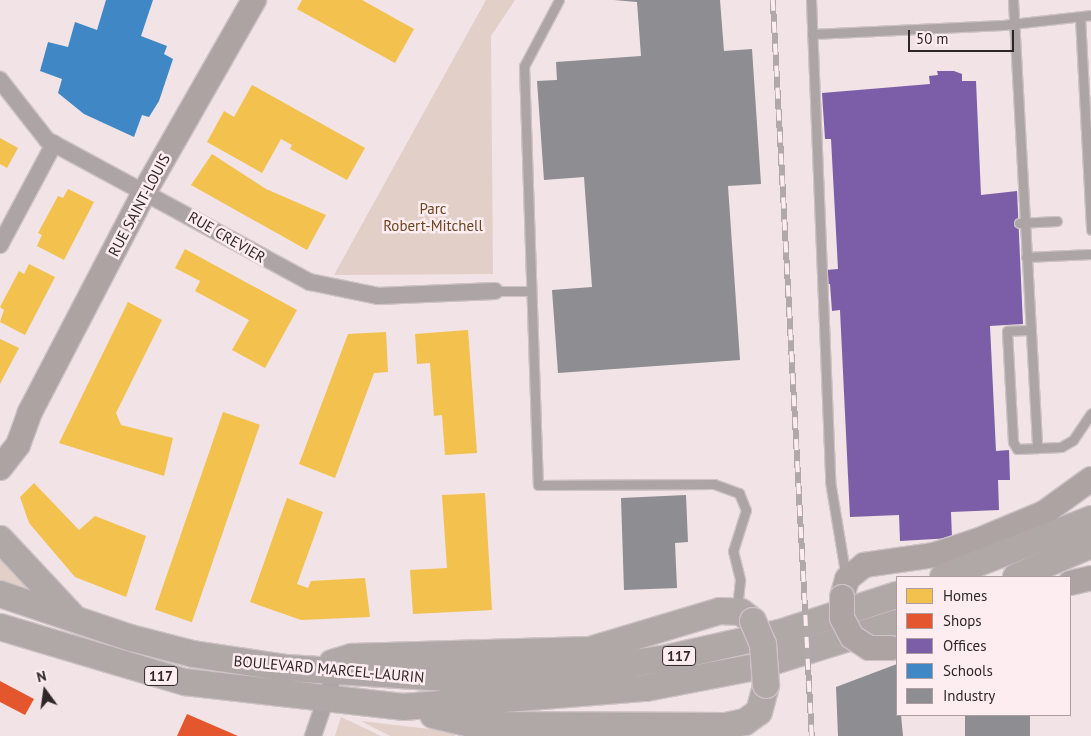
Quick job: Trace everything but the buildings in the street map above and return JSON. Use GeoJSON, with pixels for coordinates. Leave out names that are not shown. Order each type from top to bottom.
{"type":"FeatureCollection","features":[{"type":"Feature","properties":{"kind":"main road"},"geometry":{"type":"LineString","coordinates":[[1062,530],[1091,502]]}},
{"type":"Feature","properties":{"kind":"main road"},"geometry":{"type":"LineString","coordinates":[[946,576],[1091,519]]}},
{"type":"Feature","properties":{"kind":"main road"},"geometry":{"type":"LineString","coordinates":[[0,539],[75,619]]}},
{"type":"Feature","properties":{"kind":"main road"},"geometry":{"type":"LineString","coordinates":[[1019,576],[1046,566],[1091,545]]}},
{"type":"Feature","properties":{"kind":"main road"},"geometry":{"type":"LineString","coordinates":[[1046,566],[1091,558]]}},
{"type":"Feature","properties":{"kind":"main road","name":"BOULEVARD MARCEL-LAURIN"},"geometry":{"type":"LineString","coordinates":[[0,594],[176,650],[309,670],[486,678],[610,667],[730,646],[896,595]]}},
{"type":"Feature","properties":{"kind":"main road"},"geometry":{"type":"LineString","coordinates":[[309,670],[352,657],[590,650],[712,614],[745,616],[763,644],[766,685],[759,712],[745,722],[726,726],[475,725],[403,707]]}},
{"type":"Feature","properties":{"kind":"main road","name":"BOULEVARD MARCEL-LAURIN"},"geometry":{"type":"LineString","coordinates":[[0,627],[166,678],[327,701],[403,707],[646,688],[764,665],[896,623]]}},
{"type":"Feature","properties":{"kind":"street","name":"RUE SAINT-LOUIS"},"geometry":{"type":"LineString","coordinates":[[0,468],[18,445],[30,412],[145,191],[254,0]]}},
{"type":"Feature","properties":{"kind":"street","name":"RUE CREVIER"},"geometry":{"type":"LineString","coordinates":[[0,80],[38,132],[54,144],[145,191],[291,274],[325,288],[378,296],[495,291]]}},
{"type":"Feature","properties":{"kind":"street"},"geometry":{"type":"LineString","coordinates":[[0,244],[54,144]]}},
{"type":"Feature","properties":{"kind":"street","name":"RUE SAINT-LOUIS"},"geometry":{"type":"LineString","coordinates":[[0,442],[30,412]]}},
{"type":"Feature","properties":{"kind":"street"},"geometry":{"type":"LineString","coordinates":[[894,647],[869,648],[852,637],[842,618],[846,586],[864,565],[934,555],[979,540],[1044,513],[1091,479]]}},
{"type":"Feature","properties":{"kind":"street"},"geometry":{"type":"LineString","coordinates":[[1071,584],[1091,578]]}},
{"type":"Feature","properties":{"kind":"street"},"geometry":{"type":"LineString","coordinates":[[313,736],[327,701],[335,672]]}},
{"type":"Feature","properties":{"kind":"lane"},"geometry":{"type":"LineString","coordinates":[[559,0],[524,66],[538,485],[714,484],[739,494],[746,510],[733,551],[740,580],[745,616]]}},
{"type":"Feature","properties":{"kind":"lane"},"geometry":{"type":"LineString","coordinates":[[811,0],[830,481],[846,586]]}},
{"type":"Feature","properties":{"kind":"lane"},"geometry":{"type":"LineString","coordinates":[[1013,0],[1022,222],[1026,257],[1037,448]]}},
{"type":"Feature","properties":{"kind":"lane"},"geometry":{"type":"LineString","coordinates":[[812,34],[1014,22],[1091,15]]}},
{"type":"Feature","properties":{"kind":"lane"},"geometry":{"type":"LineString","coordinates":[[1080,17],[1091,230]]}},
{"type":"Feature","properties":{"kind":"lane"},"geometry":{"type":"LineString","coordinates":[[1022,222],[1057,221]]}},
{"type":"Feature","properties":{"kind":"lane"},"geometry":{"type":"LineString","coordinates":[[1026,257],[1091,254]]}},
{"type":"Feature","properties":{"kind":"lane"},"geometry":{"type":"LineString","coordinates":[[495,291],[531,290]]}},
{"type":"Feature","properties":{"kind":"lane"},"geometry":{"type":"LineString","coordinates":[[1030,330],[1007,331],[1013,442],[1017,448],[1061,447],[1073,440],[1091,413]]}},
{"type":"Feature","properties":{"kind":"green space","name":"Parc Robert-Mitchell"},"geometry":{"type":"Polygon","coordinates":[[[486,0],[515,0],[491,36],[493,274],[334,275],[486,0]]]}},
{"type":"Feature","properties":{"kind":"green space"},"geometry":{"type":"Polygon","coordinates":[[[0,551],[32,589],[0,580],[0,551]]]}},
{"type":"Feature","properties":{"kind":"green space"},"geometry":{"type":"Polygon","coordinates":[[[341,717],[381,736],[335,736],[341,717]]]}},
{"type":"Feature","properties":{"kind":"green space"},"geometry":{"type":"Polygon","coordinates":[[[361,721],[455,732],[455,736],[390,736],[361,721]]]}},
{"type":"Feature","properties":{"kind":"railway"},"geometry":{"type":"LineString","coordinates":[[773,0],[812,736]]}}]}
